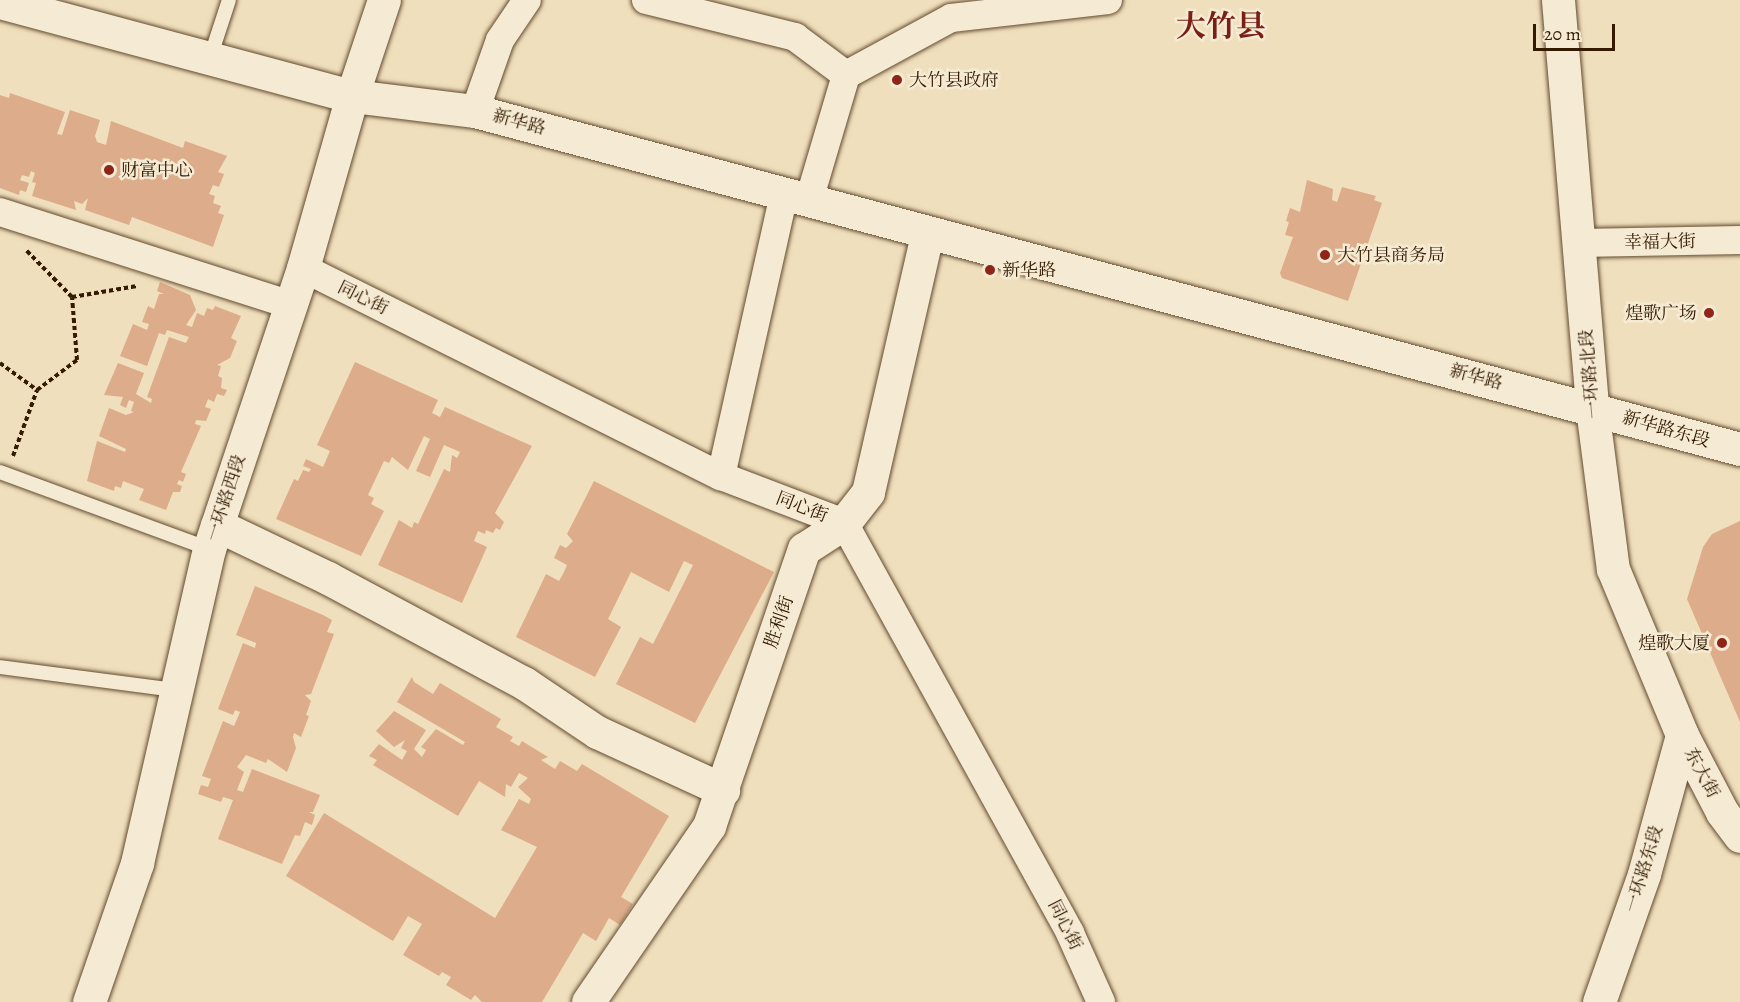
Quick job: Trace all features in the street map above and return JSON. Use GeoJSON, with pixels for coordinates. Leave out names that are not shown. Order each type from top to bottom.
{"type":"FeatureCollection","features":[{"type":"Feature","properties":{"kind":"street","name":"一环路西段"},"geometry":{"type":"LineString","coordinates":[[89,1002],[137,863],[175,690],[213,537],[303,268],[352,96],[384,0]]}},
{"type":"Feature","properties":{"kind":"street"},"geometry":{"type":"LineString","coordinates":[[475,111],[500,40],[527,0]]}},
{"type":"Feature","properties":{"kind":"street"},"geometry":{"type":"LineString","coordinates":[[646,0],[795,38],[846,75]]}},
{"type":"Feature","properties":{"kind":"street"},"geometry":{"type":"LineString","coordinates":[[721,476],[797,196],[846,75],[951,18],[1108,0]]}},
{"type":"Feature","properties":{"kind":"street","name":"一环路北段"},"geometry":{"type":"LineString","coordinates":[[1558,0],[1581,243],[1592,408],[1614,569],[1682,735]]}},
{"type":"Feature","properties":{"kind":"street","name":"新华路"},"geometry":{"type":"LineString","coordinates":[[0,2],[352,96],[475,111],[797,196],[927,234],[1592,408]]}},
{"type":"Feature","properties":{"kind":"street"},"geometry":{"type":"LineString","coordinates":[[0,212],[291,305]]}},
{"type":"Feature","properties":{"kind":"street","name":"胜利街"},"geometry":{"type":"LineString","coordinates":[[588,1002],[710,826],[804,549],[844,523],[868,492],[927,234]]}},
{"type":"Feature","properties":{"kind":"street","name":"幸福大街"},"geometry":{"type":"LineString","coordinates":[[1581,243],[1740,240]]}},
{"type":"Feature","properties":{"kind":"street","name":"同心街"},"geometry":{"type":"LineString","coordinates":[[303,268],[721,476],[844,523],[1070,933],[1101,1002]]}},
{"type":"Feature","properties":{"kind":"street","name":"新华路东段"},"geometry":{"type":"LineString","coordinates":[[1592,408],[1740,449]]}},
{"type":"Feature","properties":{"kind":"street"},"geometry":{"type":"LineString","coordinates":[[213,537],[328,578],[524,683],[597,732],[723,790]]}},
{"type":"Feature","properties":{"kind":"street","name":"东大街"},"geometry":{"type":"LineString","coordinates":[[1682,735],[1734,817]]}},
{"type":"Feature","properties":{"kind":"street","name":"一环路东段"},"geometry":{"type":"LineString","coordinates":[[1599,1002],[1644,874],[1682,735]]}},
{"type":"Feature","properties":{"kind":"lane"},"geometry":{"type":"LineString","coordinates":[[210,58],[229,0]]}},
{"type":"Feature","properties":{"kind":"lane"},"geometry":{"type":"LineString","coordinates":[[5,468],[213,537]]}},
{"type":"Feature","properties":{"kind":"lane"},"geometry":{"type":"LineString","coordinates":[[0,667],[175,690]]}},
{"type":"Feature","properties":{"kind":"path"},"geometry":{"type":"LineString","coordinates":[[5,468],[37,390],[77,360],[72,297],[23,248]]}},
{"type":"Feature","properties":{"kind":"path"},"geometry":{"type":"LineString","coordinates":[[0,363],[37,390]]}},
{"type":"Feature","properties":{"kind":"building","name":"财富中心"},"geometry":{"type":"Polygon","coordinates":[[[10,93],[65,112],[57,134],[62,135],[70,110],[100,120],[95,136],[97,142],[106,145],[111,121],[183,148],[185,141],[227,156],[218,172],[224,174],[219,187],[213,185],[209,194],[215,196],[213,203],[221,206],[218,213],[224,215],[213,247],[132,217],[129,225],[85,210],[88,198],[82,204],[74,201],[76,210],[32,196],[36,183],[32,182],[35,173],[31,171],[29,177],[22,175],[20,180],[29,183],[26,192],[20,190],[19,195],[0,188],[0,95],[9,98],[10,93]]]}},
{"type":"Feature","properties":{"kind":"building","name":"大竹县商务局"},"geometry":{"type":"Polygon","coordinates":[[[1307,180],[1333,189],[1332,200],[1337,202],[1342,187],[1376,196],[1374,200],[1382,203],[1348,301],[1282,278],[1280,273],[1293,237],[1285,235],[1289,222],[1286,221],[1290,208],[1300,212],[1307,180]]]}},
{"type":"Feature","properties":{"kind":"building"},"geometry":{"type":"Polygon","coordinates":[[[160,282],[190,295],[196,310],[186,325],[192,327],[197,313],[204,316],[207,308],[213,310],[215,306],[241,316],[231,338],[237,341],[230,358],[217,365],[221,366],[218,376],[222,378],[221,388],[227,390],[224,396],[217,394],[214,402],[208,399],[205,407],[211,409],[206,421],[196,420],[195,424],[201,426],[181,472],[186,474],[183,482],[179,480],[177,484],[182,486],[180,492],[173,492],[166,510],[139,500],[144,489],[123,481],[121,488],[115,486],[114,491],[87,481],[97,441],[125,452],[126,449],[99,436],[109,408],[126,415],[134,412],[131,411],[134,402],[129,400],[126,408],[120,405],[123,397],[104,395],[118,363],[144,373],[136,394],[151,403],[152,399],[147,397],[169,337],[186,343],[189,337],[167,330],[165,335],[159,333],[147,366],[120,356],[133,324],[147,330],[149,324],[142,322],[148,306],[154,309],[159,294],[164,294],[157,291],[160,282]]]}},
{"type":"Feature","properties":{"kind":"building"},"geometry":{"type":"Polygon","coordinates":[[[355,362],[438,400],[432,413],[440,417],[445,407],[532,446],[495,513],[504,522],[500,530],[496,528],[493,533],[486,530],[485,534],[478,531],[474,541],[487,547],[462,603],[378,565],[399,520],[412,528],[414,522],[418,524],[444,469],[450,472],[452,455],[457,458],[460,452],[444,445],[430,477],[416,471],[430,439],[424,436],[408,470],[392,457],[389,463],[384,461],[368,495],[374,498],[371,504],[384,511],[361,556],[276,519],[294,479],[298,481],[303,470],[309,472],[311,469],[303,466],[306,459],[323,467],[330,451],[317,445],[355,362]]]}},
{"type":"Feature","properties":{"kind":"building"},"geometry":{"type":"Polygon","coordinates":[[[594,481],[774,572],[695,723],[616,684],[640,637],[653,644],[693,565],[684,561],[669,592],[631,572],[608,619],[621,627],[595,677],[516,637],[546,574],[559,581],[563,574],[567,565],[554,558],[560,545],[566,548],[573,541],[567,534],[594,481]]]}},
{"type":"Feature","properties":{"kind":"building","name":"煌歌大厦"},"geometry":{"type":"Polygon","coordinates":[[[1740,521],[1740,722],[1687,599],[1703,547],[1712,534],[1740,521]]]}},
{"type":"Feature","properties":{"kind":"building"},"geometry":{"type":"Polygon","coordinates":[[[255,586],[332,620],[327,632],[334,634],[311,694],[305,695],[311,701],[306,715],[309,716],[301,737],[294,733],[296,748],[287,772],[268,759],[266,763],[246,755],[237,767],[244,772],[237,790],[243,792],[252,769],[320,795],[313,812],[309,812],[315,815],[312,825],[305,822],[300,836],[295,835],[282,864],[218,839],[233,800],[223,797],[221,802],[198,794],[201,785],[208,787],[211,779],[202,776],[223,721],[234,726],[240,712],[235,710],[233,715],[218,709],[243,643],[255,648],[256,643],[236,635],[255,586]]]}},
{"type":"Feature","properties":{"kind":"building"},"geometry":{"type":"Polygon","coordinates":[[[412,677],[414,682],[433,694],[440,683],[501,719],[496,727],[513,737],[510,741],[519,746],[522,741],[548,757],[541,760],[555,769],[560,761],[577,771],[582,764],[669,816],[621,897],[633,904],[620,925],[609,918],[596,941],[583,933],[542,1002],[482,1002],[475,995],[471,1000],[446,985],[451,977],[442,972],[439,976],[403,955],[422,924],[408,916],[393,941],[286,876],[324,813],[495,918],[537,847],[501,830],[519,799],[529,804],[531,799],[518,787],[528,778],[519,773],[511,787],[506,784],[505,797],[479,781],[458,816],[373,765],[377,760],[369,756],[379,744],[402,760],[407,751],[401,748],[405,740],[394,747],[376,731],[394,711],[426,730],[414,749],[422,757],[426,750],[421,747],[436,729],[463,745],[465,742],[397,702],[412,677]]]}},
{"type":"Feature","properties":{"kind":"place","name":"大竹县政府"},"geometry":{"type":"Point","coordinates":[897,80]}},
{"type":"Feature","properties":{"kind":"place","name":"财富中心"},"geometry":{"type":"Point","coordinates":[109,170]}},
{"type":"Feature","properties":{"kind":"place","name":"大竹县商务局"},"geometry":{"type":"Point","coordinates":[1325,255]}},
{"type":"Feature","properties":{"kind":"place","name":"新华路"},"geometry":{"type":"Point","coordinates":[990,270]}},
{"type":"Feature","properties":{"kind":"place","name":"煌歌广场"},"geometry":{"type":"Point","coordinates":[1709,313]}},
{"type":"Feature","properties":{"kind":"place","name":"煌歌大厦"},"geometry":{"type":"Point","coordinates":[1722,643]}},
{"type":"Feature","properties":{"kind":"district","name":"大竹县"},"geometry":{"type":"Point","coordinates":[1221,26]}}]}
